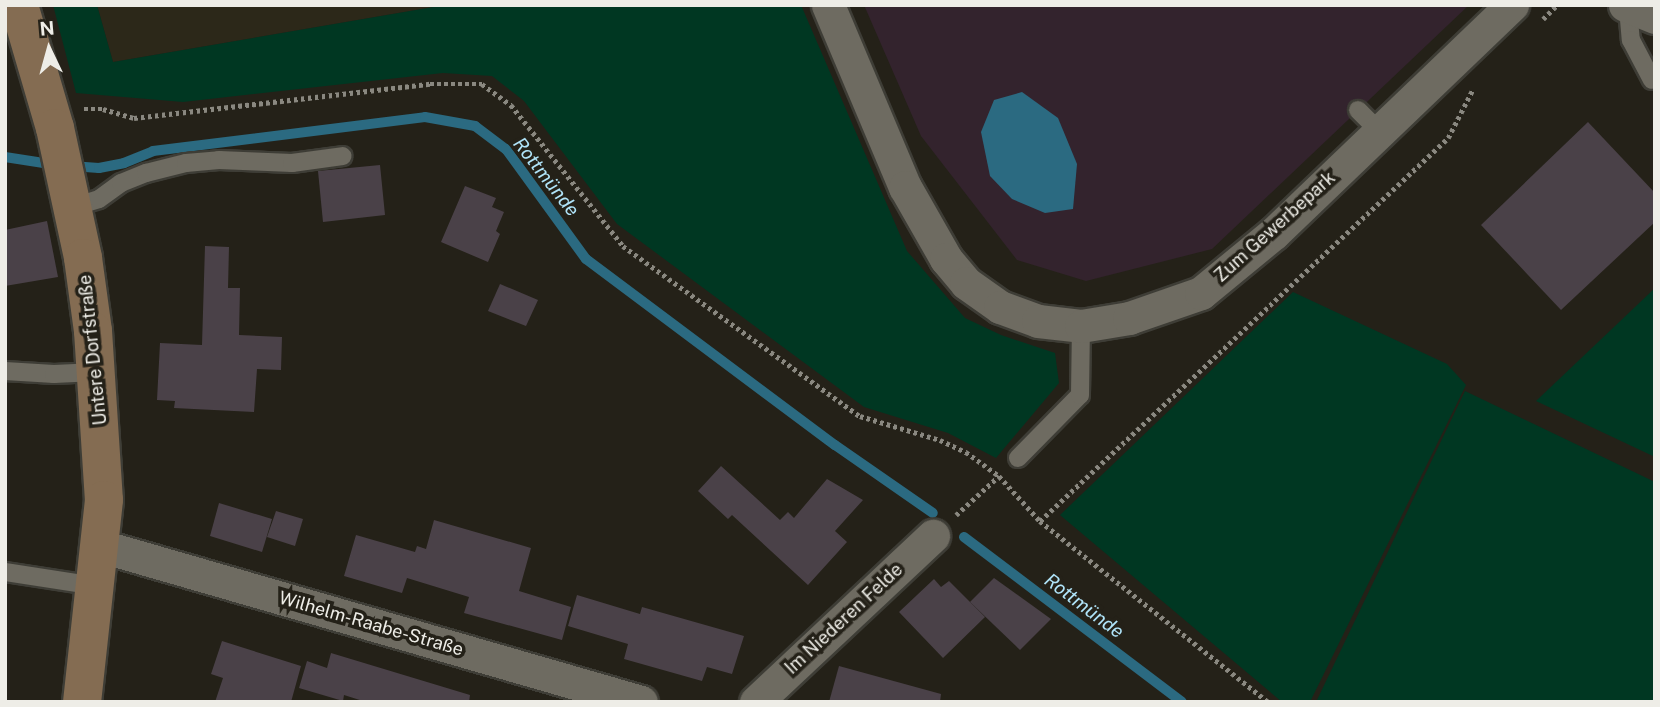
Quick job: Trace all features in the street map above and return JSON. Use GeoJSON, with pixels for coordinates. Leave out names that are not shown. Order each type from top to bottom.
{"type":"FeatureCollection","features":[{"type":"Feature","properties":{"kind":"street","name":"Untere Dorfstraße"},"geometry":{"type":"LineString","coordinates":[[19,5],[53,120],[83,258],[104,460],[101,546],[82,702]]}},
{"type":"Feature","properties":{"kind":"street","name":"Zum Gewerbepark"},"geometry":{"type":"LineString","coordinates":[[828,5],[905,187],[946,258],[966,283],[1000,307],[1038,321],[1081,326],[1129,318],[1201,293],[1275,233],[1369,121],[1512,5]]}},
{"type":"Feature","properties":{"kind":"street","name":"Im Niederen Felde"},"geometry":{"type":"LineString","coordinates":[[756,702],[933,536]]}},
{"type":"Feature","properties":{"kind":"street","name":"Wilhelm-Raabe-Straße"},"geometry":{"type":"LineString","coordinates":[[101,546],[641,702]]}},
{"type":"Feature","properties":{"kind":"lane"},"geometry":{"type":"LineString","coordinates":[[1636,10],[1632,40],[1652,80]]}},
{"type":"Feature","properties":{"kind":"lane"},"geometry":{"type":"LineString","coordinates":[[70,196],[99,199],[121,183],[146,173],[186,163],[219,160],[292,163],[343,156]]}},
{"type":"Feature","properties":{"kind":"lane"},"geometry":{"type":"LineString","coordinates":[[1018,458],[1080,395],[1081,326]]}},
{"type":"Feature","properties":{"kind":"lane"},"geometry":{"type":"LineString","coordinates":[[5,371],[54,374],[96,372]]}},
{"type":"Feature","properties":{"kind":"lane"},"geometry":{"type":"LineString","coordinates":[[5,572],[96,586]]}},
{"type":"Feature","properties":{"kind":"path"},"geometry":{"type":"LineString","coordinates":[[1541,20],[1557,5]]}},
{"type":"Feature","properties":{"kind":"path"},"geometry":{"type":"LineString","coordinates":[[53,120],[103,109],[134,118],[430,83],[482,84],[511,105],[623,246],[860,416],[940,440],[966,452],[999,476],[1040,521],[1268,702]]}},
{"type":"Feature","properties":{"kind":"path"},"geometry":{"type":"LineString","coordinates":[[1040,521],[1448,138],[1476,85]]}},
{"type":"Feature","properties":{"kind":"path"},"geometry":{"type":"LineString","coordinates":[[933,536],[1018,458]]}},
{"type":"Feature","properties":{"kind":"shaded area"},"geometry":{"type":"Polygon","coordinates":[[[97,5],[445,5],[113,62],[97,5]]]}},
{"type":"Feature","properties":{"kind":"shaded area"},"geometry":{"type":"Polygon","coordinates":[[[864,5],[1469,5],[1212,249],[1086,281],[1017,260],[921,136],[864,5]]]}},
{"type":"Feature","properties":{"kind":"green space"},"geometry":{"type":"Polygon","coordinates":[[[53,5],[97,5],[113,62],[445,5],[801,5],[907,251],[965,318],[1001,335],[1055,353],[1059,383],[996,458],[948,433],[864,407],[617,224],[524,101],[492,76],[443,73],[183,102],[76,93],[53,5]]]}},
{"type":"Feature","properties":{"kind":"green space"},"geometry":{"type":"Polygon","coordinates":[[[1655,288],[1655,457],[1536,401],[1655,288]]]}},
{"type":"Feature","properties":{"kind":"green space"},"geometry":{"type":"Polygon","coordinates":[[[1293,292],[1447,364],[1466,385],[1310,702],[1282,702],[1060,515],[1293,292]]]}},
{"type":"Feature","properties":{"kind":"green space"},"geometry":{"type":"Polygon","coordinates":[[[1465,391],[1655,482],[1655,702],[1316,702],[1465,391]]]}},
{"type":"Feature","properties":{"kind":"water"},"geometry":{"type":"Polygon","coordinates":[[[1022,92],[1058,118],[1077,164],[1073,209],[1045,213],[1012,199],[990,176],[981,132],[994,100],[1022,92]]]}},
{"type":"Feature","properties":{"kind":"building"},"geometry":{"type":"Polygon","coordinates":[[[1588,122],[1655,193],[1655,222],[1561,310],[1481,225],[1588,122]]]}},
{"type":"Feature","properties":{"kind":"building"},"geometry":{"type":"Polygon","coordinates":[[[380,165],[385,215],[323,222],[318,171],[380,165]]]}},
{"type":"Feature","properties":{"kind":"building"},"geometry":{"type":"Polygon","coordinates":[[[465,186],[496,198],[492,207],[504,212],[496,231],[500,234],[488,262],[441,242],[465,186]]]}},
{"type":"Feature","properties":{"kind":"building"},"geometry":{"type":"Polygon","coordinates":[[[47,221],[58,277],[5,286],[5,230],[47,221]]]}},
{"type":"Feature","properties":{"kind":"building"},"geometry":{"type":"Polygon","coordinates":[[[205,246],[229,247],[228,288],[240,288],[239,335],[282,337],[281,370],[257,369],[254,412],[174,408],[175,401],[157,400],[160,343],[202,345],[205,246]]]}},
{"type":"Feature","properties":{"kind":"building"},"geometry":{"type":"Polygon","coordinates":[[[500,284],[538,300],[526,326],[488,311],[500,284]]]}},
{"type":"Feature","properties":{"kind":"building"},"geometry":{"type":"Polygon","coordinates":[[[721,466],[780,520],[788,512],[794,518],[827,479],[863,500],[835,531],[847,542],[808,585],[732,515],[728,519],[698,491],[721,466]]]}},
{"type":"Feature","properties":{"kind":"building"},"geometry":{"type":"Polygon","coordinates":[[[219,503],[272,519],[262,552],[210,536],[219,503]]]}},
{"type":"Feature","properties":{"kind":"building"},"geometry":{"type":"Polygon","coordinates":[[[276,511],[303,519],[295,546],[267,537],[276,511]]]}},
{"type":"Feature","properties":{"kind":"building"},"geometry":{"type":"Polygon","coordinates":[[[434,520],[531,548],[519,591],[571,607],[562,640],[464,613],[469,597],[407,578],[402,593],[344,576],[356,535],[415,552],[417,546],[426,549],[434,520]]]}},
{"type":"Feature","properties":{"kind":"building"},"geometry":{"type":"Polygon","coordinates":[[[994,578],[1051,619],[1020,650],[970,602],[994,578]]]}},
{"type":"Feature","properties":{"kind":"building"},"geometry":{"type":"Polygon","coordinates":[[[934,579],[941,587],[949,581],[985,617],[943,658],[899,612],[934,579]]]}},
{"type":"Feature","properties":{"kind":"building"},"geometry":{"type":"Polygon","coordinates":[[[577,595],[640,614],[642,607],[744,636],[732,674],[707,667],[702,681],[624,659],[628,644],[568,626],[577,595]]]}},
{"type":"Feature","properties":{"kind":"building"},"geometry":{"type":"Polygon","coordinates":[[[222,641],[301,666],[291,702],[215,702],[223,678],[211,674],[222,641]]]}},
{"type":"Feature","properties":{"kind":"building"},"geometry":{"type":"Polygon","coordinates":[[[331,653],[470,695],[469,702],[366,702],[344,695],[343,701],[299,688],[307,661],[327,668],[331,653]]]}},
{"type":"Feature","properties":{"kind":"building"},"geometry":{"type":"Polygon","coordinates":[[[839,666],[941,694],[940,702],[829,702],[839,666]]]}},
{"type":"Feature","properties":{"kind":"waterway","name":"Rottmünde"},"geometry":{"type":"LineString","coordinates":[[71,166],[99,168],[124,163],[153,151],[425,117],[475,126],[506,149],[586,259],[835,445],[933,513]]}},
{"type":"Feature","properties":{"kind":"waterway","name":"Rottmünde"},"geometry":{"type":"LineString","coordinates":[[5,157],[56,165]]}},
{"type":"Feature","properties":{"kind":"waterway","name":"Rottmünde"},"geometry":{"type":"LineString","coordinates":[[964,537],[1182,702]]}}]}
